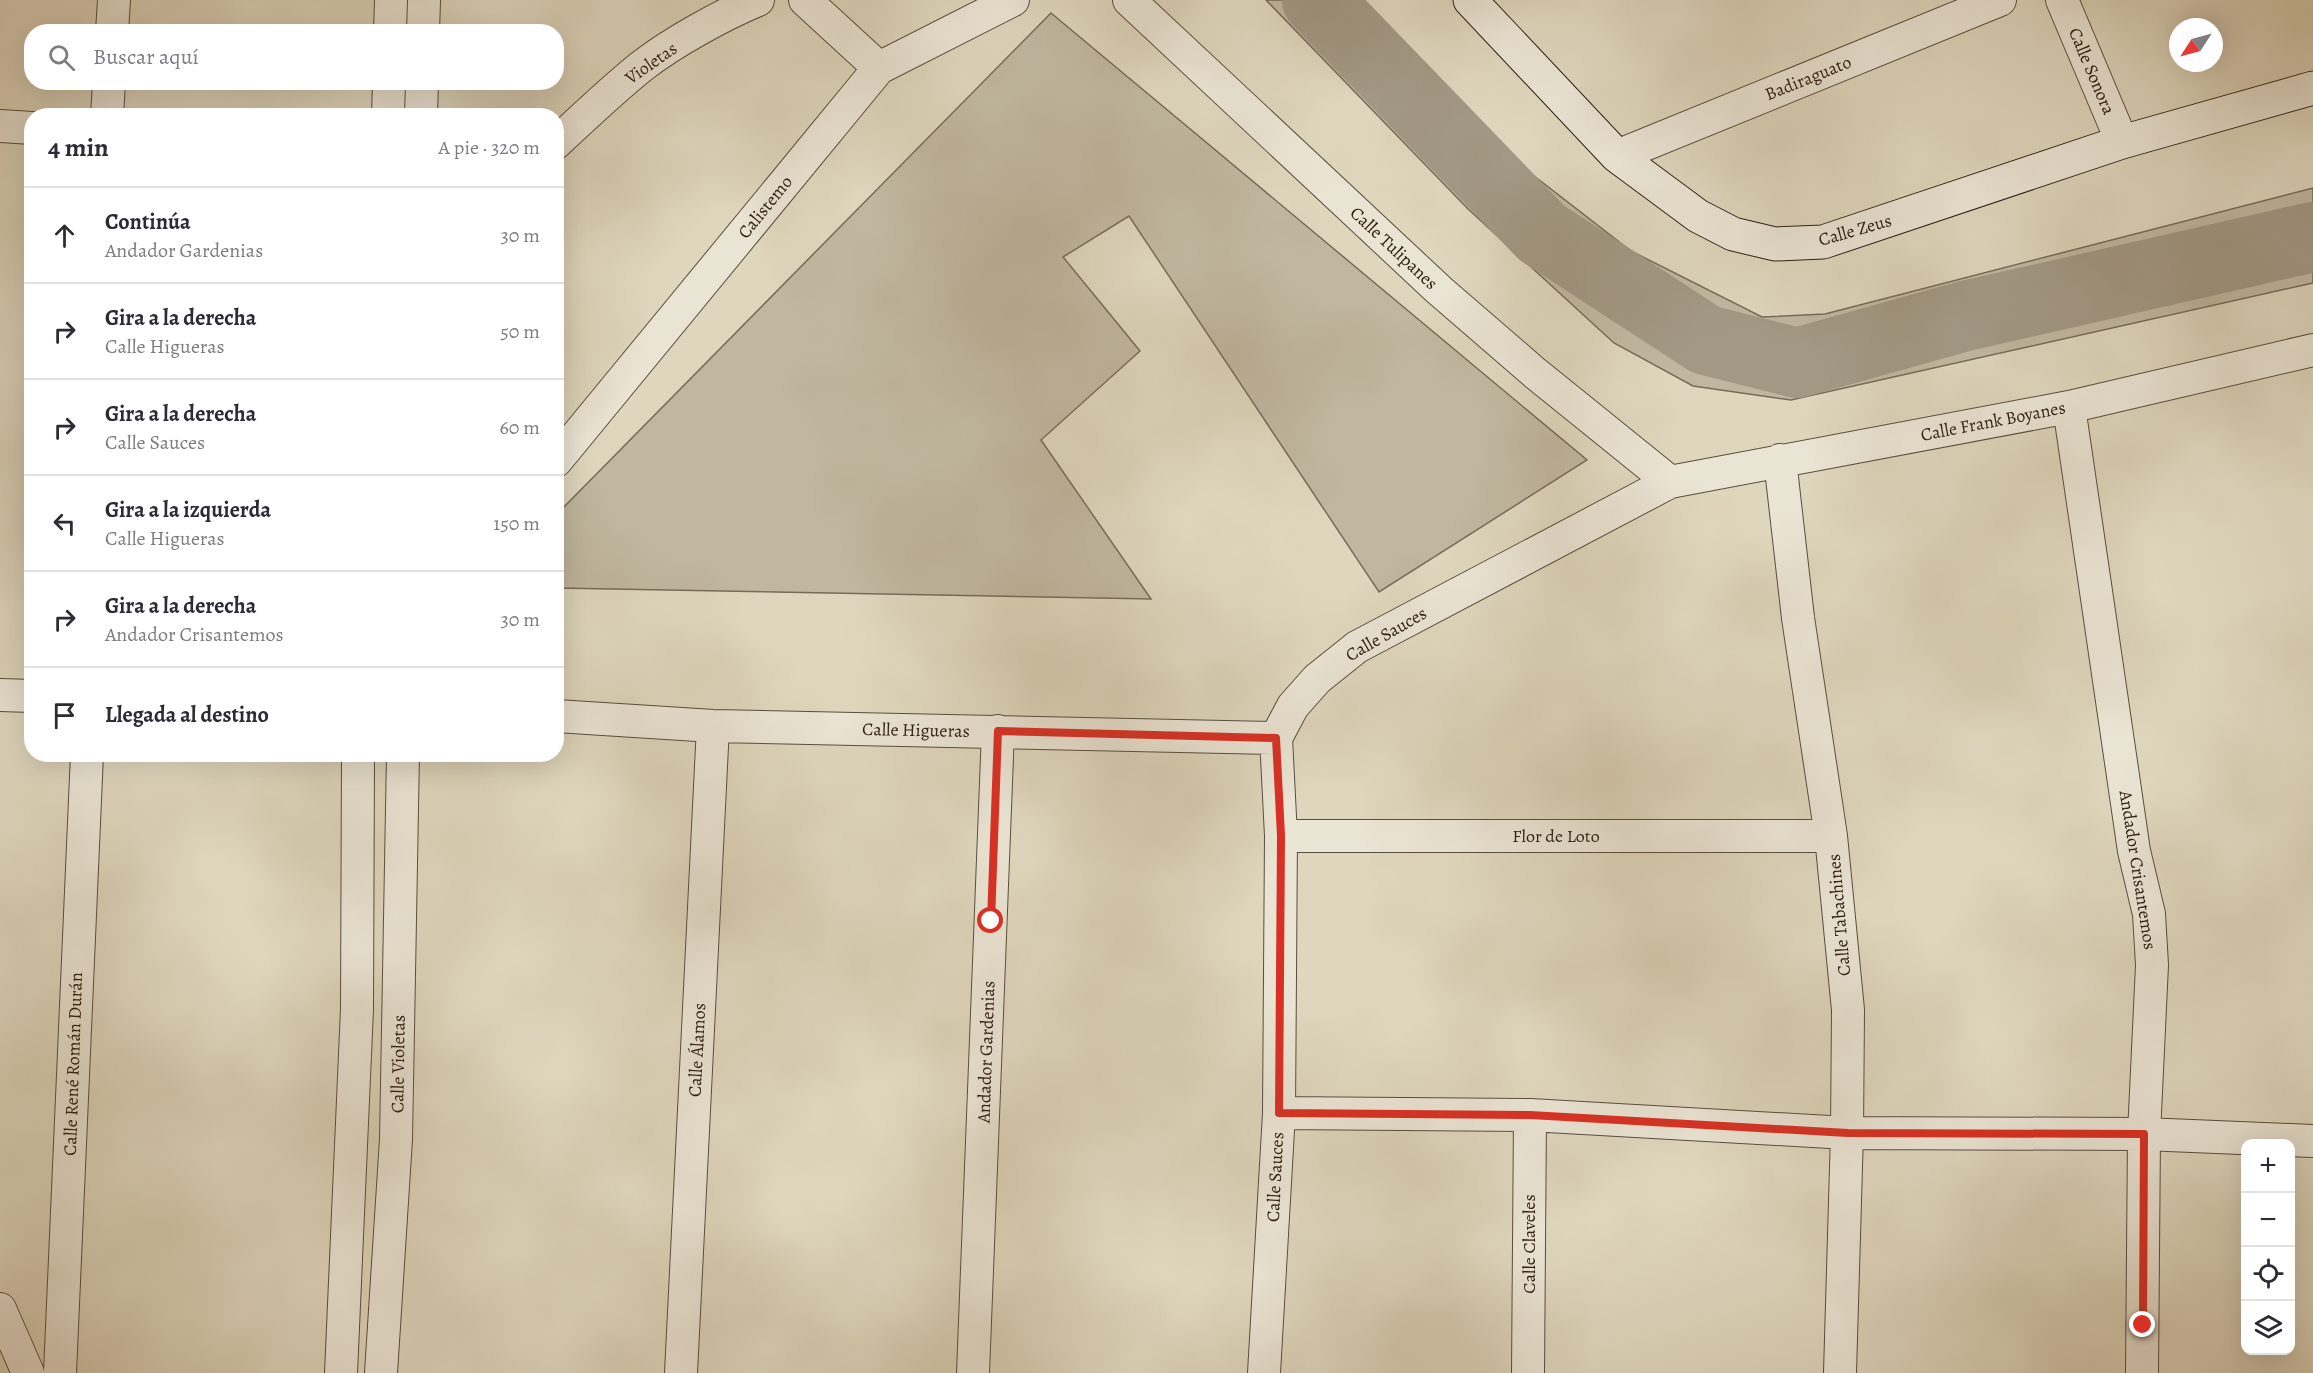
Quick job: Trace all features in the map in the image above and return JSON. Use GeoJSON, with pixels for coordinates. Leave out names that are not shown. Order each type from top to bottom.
{"type":"FeatureCollection","features":[{"type":"Feature","properties":{"kind":"street"},"geometry":{"type":"LineString","coordinates":[[112,24],[114,0]]}},
{"type":"Feature","properties":{"kind":"street"},"geometry":{"type":"LineString","coordinates":[[390,24],[391,0]]}},
{"type":"Feature","properties":{"kind":"street"},"geometry":{"type":"LineString","coordinates":[[423,24],[424,0]]}},
{"type":"Feature","properties":{"kind":"street","name":"Violetas"},"geometry":{"type":"LineString","coordinates":[[564,136],[644,65],[713,23],[758,0]]}},
{"type":"Feature","properties":{"kind":"street"},"geometry":{"type":"LineString","coordinates":[[805,0],[879,68]]}},
{"type":"Feature","properties":{"kind":"street","name":"Calistemo"},"geometry":{"type":"LineString","coordinates":[[564,451],[879,68],[1013,0]]}},
{"type":"Feature","properties":{"kind":"street","name":"Calle Tulipanes"},"geometry":{"type":"LineString","coordinates":[[1129,0],[1439,290],[1535,373],[1670,482]]}},
{"type":"Feature","properties":{"kind":"street","name":"Calle Zeus"},"geometry":{"type":"LineString","coordinates":[[1470,0],[1617,156],[1698,216],[1733,234],[1775,244],[1822,242],[2122,142],[2313,88]]}},
{"type":"Feature","properties":{"kind":"street","name":"Badiraguato"},"geometry":{"type":"LineString","coordinates":[[1617,156],[2000,0]]}},
{"type":"Feature","properties":{"kind":"street","name":"Calle Sonora"},"geometry":{"type":"LineString","coordinates":[[2062,0],[2122,142]]}},
{"type":"Feature","properties":{"kind":"street"},"geometry":{"type":"LineString","coordinates":[[107,108],[109,90]]}},
{"type":"Feature","properties":{"kind":"street"},"geometry":{"type":"LineString","coordinates":[[388,90],[388,108]]}},
{"type":"Feature","properties":{"kind":"street"},"geometry":{"type":"LineString","coordinates":[[421,108],[422,90]]}},
{"type":"Feature","properties":{"kind":"street"},"geometry":{"type":"LineString","coordinates":[[0,126],[24,128]]}},
{"type":"Feature","properties":{"kind":"street","name":"Calle Frank Boyanes"},"geometry":{"type":"LineString","coordinates":[[1670,482],[2069,407],[2313,350]]}},
{"type":"Feature","properties":{"kind":"street","name":"Andador Crisantemos"},"geometry":{"type":"LineString","coordinates":[[2069,407],[2134,851],[2149,914],[2152,965],[2144,1134],[2142,1373]]}},
{"type":"Feature","properties":{"kind":"street","name":"Calle Tabachines"},"geometry":{"type":"LineString","coordinates":[[1780,460],[1798,618],[1831,837],[1848,1010],[1848,1133],[1840,1373]]}},
{"type":"Feature","properties":{"kind":"street","name":"Calle Sauces"},"geometry":{"type":"LineString","coordinates":[[1264,1373],[1279,1113],[1281,836],[1276,738],[1293,706],[1317,679],[1357,646],[1670,482]]}},
{"type":"Feature","properties":{"kind":"street"},"geometry":{"type":"LineString","coordinates":[[0,695],[24,696]]}},
{"type":"Feature","properties":{"kind":"street","name":"Calle Higueras"},"geometry":{"type":"LineString","coordinates":[[564,717],[713,726],[1276,738]]}},
{"type":"Feature","properties":{"kind":"street","name":"Calle Álamos"},"geometry":{"type":"LineString","coordinates":[[681,1373],[713,726]]}},
{"type":"Feature","properties":{"kind":"street","name":"Andador Gardenias"},"geometry":{"type":"LineString","coordinates":[[974,1373],[998,731]]}},
{"type":"Feature","properties":{"kind":"street","name":"Calle René Román Durán"},"geometry":{"type":"LineString","coordinates":[[60,1373],[87,762]]}},
{"type":"Feature","properties":{"kind":"street"},"geometry":{"type":"LineString","coordinates":[[341,1373],[357,1009],[358,762]]}},
{"type":"Feature","properties":{"kind":"street","name":"Calle Violetas"},"geometry":{"type":"LineString","coordinates":[[381,1373],[396,1139],[403,762]]}},
{"type":"Feature","properties":{"kind":"street","name":"Flor de Loto"},"geometry":{"type":"LineString","coordinates":[[1281,836],[1831,837]]}},
{"type":"Feature","properties":{"kind":"street"},"geometry":{"type":"LineString","coordinates":[[357,1009],[399,1011]]}},
{"type":"Feature","properties":{"kind":"street"},"geometry":{"type":"LineString","coordinates":[[1279,1113],[1530,1115],[1848,1133],[2144,1134],[2313,1141]]}},
{"type":"Feature","properties":{"kind":"street","name":"Calle Claveles"},"geometry":{"type":"LineString","coordinates":[[1528,1373],[1530,1115]]}},
{"type":"Feature","properties":{"kind":"street"},"geometry":{"type":"LineString","coordinates":[[0,1309],[28,1373]]}},
{"type":"Feature","properties":{"kind":"shaded area"},"geometry":{"type":"Polygon","coordinates":[[[1266,0],[1363,0],[1476,131],[1631,251],[1762,317],[1825,314],[2313,188],[2313,283],[1791,400],[1693,386],[1614,343],[1468,209],[1266,0]]]}},
{"type":"Feature","properties":{"kind":"shaded area"},"geometry":{"type":"Polygon","coordinates":[[[1051,13],[1587,460],[1379,592],[1129,216],[1063,257],[1140,351],[1041,440],[1151,599],[564,588],[564,507],[1051,13]]]}},
{"type":"Feature","properties":{"kind":"waterway"},"geometry":{"type":"LineString","coordinates":[[1317,0],[1542,233],[1706,340],[1797,363],[1965,316],[2313,237]]}},
{"type":"Feature","properties":{"kind":"route"},"geometry":{"type":"LineString","coordinates":[[991,921],[998,731],[1276,738],[1281,836],[1279,1113],[1530,1115],[1848,1133],[2144,1134],[2143,1325]]}}]}
